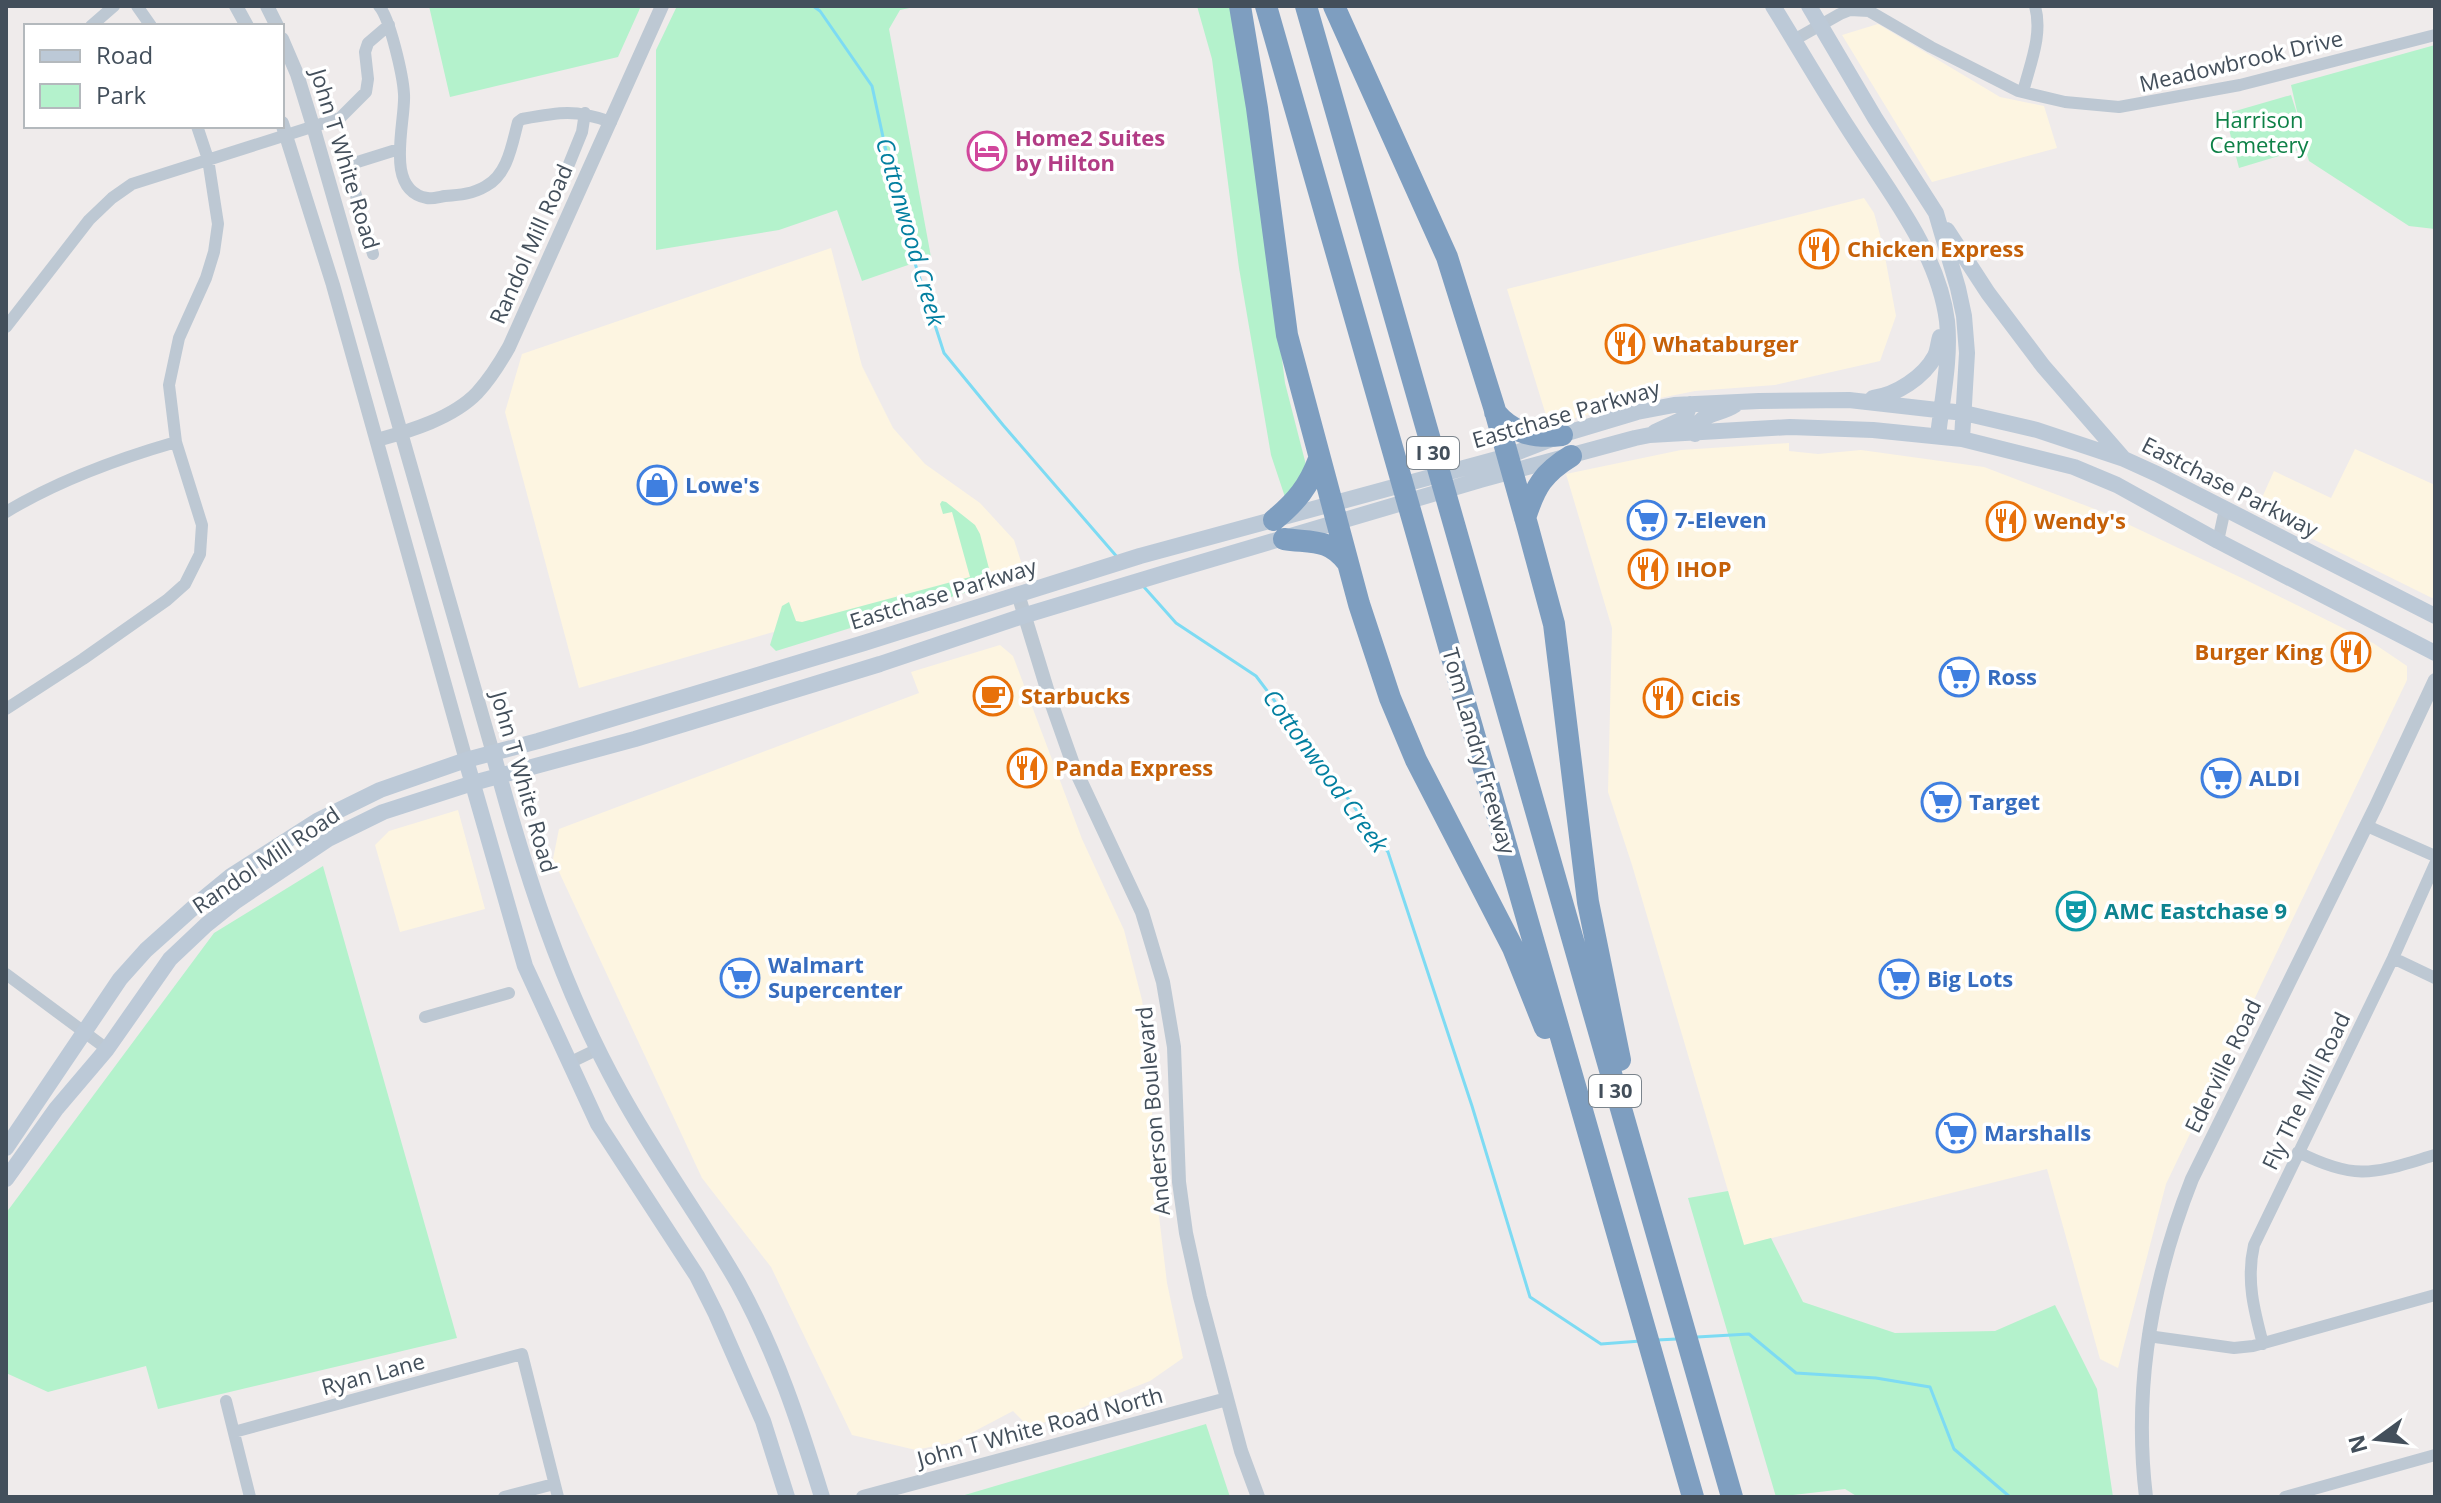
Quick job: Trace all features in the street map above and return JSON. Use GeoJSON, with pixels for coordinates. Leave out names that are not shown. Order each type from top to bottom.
{"type":"FeatureCollection","features":[{"type":"Feature","properties":{"kind":"highway"},"geometry":{"type":"LineString","coordinates":[[1240,6],[1257,108],[1287,335],[1347,562],[1390,698],[1416,760],[1513,948],[1590,1142]]}},
{"type":"Feature","properties":{"kind":"highway","name":"Tom Landry Freeway"},"geometry":{"type":"LineString","coordinates":[[1266,6],[1693,1497]]}},
{"type":"Feature","properties":{"kind":"highway","name":"Tom Landry Freeway"},"geometry":{"type":"LineString","coordinates":[[1306,6],[1732,1497]]}},
{"type":"Feature","properties":{"kind":"highway"},"geometry":{"type":"LineString","coordinates":[[1334,6],[1447,257],[1495,412],[1554,624],[1588,902],[1632,1113],[1670,1255],[1671,1283]]}},
{"type":"Feature","properties":{"kind":"highway"},"geometry":{"type":"LineString","coordinates":[[1495,412],[1504,423],[1518,431],[1545,437],[1562,435]]}},
{"type":"Feature","properties":{"kind":"highway"},"geometry":{"type":"LineString","coordinates":[[1525,518],[1540,481],[1554,466],[1571,456]]}},
{"type":"Feature","properties":{"kind":"highway"},"geometry":{"type":"LineString","coordinates":[[1319,459],[1313,475],[1279,530],[1338,549],[1347,562]]}},
{"type":"Feature","properties":{"kind":"main road"},"geometry":{"type":"LineString","coordinates":[[1773,6],[1932,267],[1947,322],[1945,384],[1938,436]]}},
{"type":"Feature","properties":{"kind":"main road"},"geometry":{"type":"LineString","coordinates":[[1809,6],[1875,118],[1988,293],[2043,366],[2124,459]]}},
{"type":"Feature","properties":{"kind":"main road"},"geometry":{"type":"LineString","coordinates":[[1936,213],[1964,316],[1967,353],[1962,439]]}},
{"type":"Feature","properties":{"kind":"main road"},"geometry":{"type":"LineString","coordinates":[[1849,400],[1883,396],[1914,380],[1936,354],[1945,312]]}},
{"type":"Feature","properties":{"kind":"main road","name":"Eastchase Parkway"},"geometry":{"type":"LineString","coordinates":[[1334,513],[1376,510],[1480,480],[1562,435],[1637,412],[1690,404],[1849,400],[1964,413],[2037,430],[2124,459],[2435,616]]}},
{"type":"Feature","properties":{"kind":"main road"},"geometry":{"type":"LineString","coordinates":[[1695,434],[1698,420],[1728,410],[1740,402]]}},
{"type":"Feature","properties":{"kind":"main road"},"geometry":{"type":"LineString","coordinates":[[1650,435],[1685,418],[1690,404]]}},
{"type":"Feature","properties":{"kind":"main road","name":"Eastchase Parkway"},"geometry":{"type":"LineString","coordinates":[[473,783],[774,697],[1026,615],[1197,564],[1279,530],[1334,513],[1372,492],[1475,463],[1510,464],[1571,456],[1650,435],[1790,427],[1873,430],[1962,439],[2074,467],[2117,485],[2435,653]]}},
{"type":"Feature","properties":{"kind":"main road","name":"Eastchase Parkway"},"geometry":{"type":"LineString","coordinates":[[466,760],[766,672],[1176,545],[1279,530]]}},
{"type":"Feature","properties":{"kind":"main road"},"geometry":{"type":"LineString","coordinates":[[766,672],[774,697]]}},
{"type":"Feature","properties":{"kind":"main road","name":"John T White Road"},"geometry":{"type":"LineString","coordinates":[[493,753],[528,874],[555,951],[598,1049],[620,1093],[724,1259],[774,1355],[794,1405],[822,1497]]}},
{"type":"Feature","properties":{"kind":"main road"},"geometry":{"type":"LineString","coordinates":[[466,760],[525,966],[598,1124],[703,1289],[749,1386],[787,1497]]}},
{"type":"Feature","properties":{"kind":"main road","name":"Randol Mill Road"},"geometry":{"type":"LineString","coordinates":[[6,1148],[120,979],[146,950],[231,876],[347,805],[466,760]]}},
{"type":"Feature","properties":{"kind":"main road","name":"Randol Mill Road"},"geometry":{"type":"LineString","coordinates":[[6,1179],[56,1109],[107,1049],[170,959],[206,925],[236,901],[342,832],[383,812],[473,783]]}},
{"type":"Feature","properties":{"kind":"street"},"geometry":{"type":"LineString","coordinates":[[93,24],[114,6]]}},
{"type":"Feature","properties":{"kind":"street"},"geometry":{"type":"LineString","coordinates":[[137,6],[150,24]]}},
{"type":"Feature","properties":{"kind":"street"},"geometry":{"type":"LineString","coordinates":[[236,6],[246,24]]}},
{"type":"Feature","properties":{"kind":"street"},"geometry":{"type":"LineString","coordinates":[[267,6],[276,24]]}},
{"type":"Feature","properties":{"kind":"street"},"geometry":{"type":"LineString","coordinates":[[379,6],[389,25],[404,93],[399,166],[406,185],[416,193],[427,198],[465,194],[484,188],[501,173],[518,122],[522,119],[555,113],[585,113],[611,122]]}},
{"type":"Feature","properties":{"kind":"street","name":"Randol Mill Road"},"geometry":{"type":"LineString","coordinates":[[377,440],[402,433],[463,404],[494,372],[509,347],[662,6]]}},
{"type":"Feature","properties":{"kind":"street"},"geometry":{"type":"LineString","coordinates":[[2023,92],[2038,37],[2035,6]]}},
{"type":"Feature","properties":{"kind":"street","name":"Meadowbrook Drive"},"geometry":{"type":"LineString","coordinates":[[1794,40],[1850,10],[1869,11],[1973,69],[2023,92],[2092,106],[2135,106],[2285,75],[2435,35]]}},
{"type":"Feature","properties":{"kind":"street"},"geometry":{"type":"LineString","coordinates":[[6,327],[89,220],[112,198],[142,180],[208,159],[284,129],[334,122],[340,118],[366,92],[365,52],[368,43],[389,25]]}},
{"type":"Feature","properties":{"kind":"street","name":"John T White Road"},"geometry":{"type":"LineString","coordinates":[[284,44],[313,126],[493,753]]}},
{"type":"Feature","properties":{"kind":"street"},"geometry":{"type":"LineString","coordinates":[[552,206],[582,132],[585,113]]}},
{"type":"Feature","properties":{"kind":"street"},"geometry":{"type":"LineString","coordinates":[[6,709],[167,600],[185,584],[200,554],[202,525],[176,442],[169,385],[179,338],[214,252],[218,224],[208,159],[198,128]]}},
{"type":"Feature","properties":{"kind":"street"},"geometry":{"type":"LineString","coordinates":[[284,129],[333,285],[466,760]]}},
{"type":"Feature","properties":{"kind":"street"},"geometry":{"type":"LineString","coordinates":[[373,254],[348,168],[351,164],[399,149]]}},
{"type":"Feature","properties":{"kind":"street"},"geometry":{"type":"LineString","coordinates":[[6,512],[113,460],[176,442]]}},
{"type":"Feature","properties":{"kind":"street"},"geometry":{"type":"LineString","coordinates":[[2218,541],[2225,509]]}},
{"type":"Feature","properties":{"kind":"street","name":"Anderson Boulevard"},"geometry":{"type":"LineString","coordinates":[[1018,594],[1074,767],[1142,912],[1163,982],[1174,1047],[1179,1182],[1186,1233],[1241,1451],[1258,1497]]}},
{"type":"Feature","properties":{"kind":"street","name":"Ederville Road"},"geometry":{"type":"LineString","coordinates":[[2146,1497],[2142,1412],[2148,1336],[2168,1246],[2192,1179],[2367,826],[2435,680]]}},
{"type":"Feature","properties":{"kind":"street"},"geometry":{"type":"LineString","coordinates":[[2367,826],[2435,856]]}},
{"type":"Feature","properties":{"kind":"street","name":"Fly The Mill Road"},"geometry":{"type":"LineString","coordinates":[[2263,1344],[2251,1291],[2251,1260],[2258,1234],[2393,958],[2435,864]]}},
{"type":"Feature","properties":{"kind":"street"},"geometry":{"type":"LineString","coordinates":[[2393,958],[2435,978]]}},
{"type":"Feature","properties":{"kind":"street"},"geometry":{"type":"LineString","coordinates":[[6,974],[107,1049]]}},
{"type":"Feature","properties":{"kind":"street"},"geometry":{"type":"LineString","coordinates":[[425,1017],[509,993]]}},
{"type":"Feature","properties":{"kind":"street"},"geometry":{"type":"LineString","coordinates":[[569,1063],[598,1049]]}},
{"type":"Feature","properties":{"kind":"street"},"geometry":{"type":"LineString","coordinates":[[2298,1152],[2326,1166],[2369,1172],[2435,1155]]}},
{"type":"Feature","properties":{"kind":"street"},"geometry":{"type":"LineString","coordinates":[[2148,1336],[2234,1348],[2263,1344],[2435,1295]]}},
{"type":"Feature","properties":{"kind":"street","name":"Ryan Lane"},"geometry":{"type":"LineString","coordinates":[[234,1432],[522,1354],[556,1490]]}},
{"type":"Feature","properties":{"kind":"street","name":"John T White Road North"},"geometry":{"type":"LineString","coordinates":[[863,1497],[1227,1399]]}},
{"type":"Feature","properties":{"kind":"street"},"geometry":{"type":"LineString","coordinates":[[226,1401],[250,1497]]}},
{"type":"Feature","properties":{"kind":"street"},"geometry":{"type":"LineString","coordinates":[[2285,1497],[2310,1494],[2435,1455]]}},
{"type":"Feature","properties":{"kind":"street"},"geometry":{"type":"LineString","coordinates":[[504,1497],[556,1490]]}},
{"type":"Feature","properties":{"kind":"shaded area"},"geometry":{"type":"Polygon","coordinates":[[[1878,24],[2000,97],[2044,106],[2057,148],[1932,182],[1842,35],[1878,24]]]}},
{"type":"Feature","properties":{"kind":"shaded area"},"geometry":{"type":"Polygon","coordinates":[[[1864,198],[1874,213],[1883,246],[1896,316],[1880,361],[1775,385],[1695,391],[1549,425],[1507,289],[1864,198]]]}},
{"type":"Feature","properties":{"kind":"shaded area"},"geometry":{"type":"Polygon","coordinates":[[[831,248],[862,366],[893,428],[925,464],[980,503],[1014,540],[1025,574],[791,627],[579,688],[505,412],[522,354],[831,248]]]}},
{"type":"Feature","properties":{"kind":"shaded area"},"geometry":{"type":"Polygon","coordinates":[[[1789,443],[1789,451],[1818,454],[1861,450],[1984,467],[2100,511],[2373,643],[2407,666],[2407,680],[2166,1184],[2118,1368],[2100,1359],[2047,1169],[1744,1245],[1608,792],[1612,628],[1566,474],[1681,450],[1789,443]]]}},
{"type":"Feature","properties":{"kind":"shaded area"},"geometry":{"type":"Polygon","coordinates":[[[2355,449],[2435,485],[2435,597],[2256,511],[2274,471],[2331,498],[2355,449]]]}},
{"type":"Feature","properties":{"kind":"shaded area"},"geometry":{"type":"Polygon","coordinates":[[[1000,645],[1013,656],[1082,839],[1124,930],[1142,1000],[1153,1077],[1152,1117],[1159,1216],[1167,1283],[1183,1358],[1150,1381],[1030,1428],[1013,1411],[954,1442],[916,1450],[852,1435],[771,1267],[702,1178],[553,859],[559,829],[919,693],[911,672],[1000,645]]]}},
{"type":"Feature","properties":{"kind":"shaded area"},"geometry":{"type":"Polygon","coordinates":[[[458,810],[485,909],[400,932],[375,845],[389,831],[458,810]]]}},
{"type":"Feature","properties":{"kind":"green space"},"geometry":{"type":"Polygon","coordinates":[[[429,6],[641,6],[618,57],[450,97],[429,6]]]}},
{"type":"Feature","properties":{"kind":"green space"},"geometry":{"type":"Polygon","coordinates":[[[677,6],[919,6],[900,10],[889,29],[931,257],[862,281],[837,210],[779,230],[656,250],[656,50],[677,6]]]}},
{"type":"Feature","properties":{"kind":"green space"},"geometry":{"type":"Polygon","coordinates":[[[1197,6],[1231,6],[1247,79],[1285,383],[1306,465],[1287,503],[1271,455],[1239,268],[1212,59],[1197,6]]]}},
{"type":"Feature","properties":{"kind":"green space","name":"Harrison Cemetery"},"geometry":{"type":"Polygon","coordinates":[[[2435,45],[2435,229],[2409,226],[2309,161],[2305,148],[2239,168],[2225,114],[2291,95],[2299,120],[2291,85],[2435,45]]]}},
{"type":"Feature","properties":{"kind":"green space"},"geometry":{"type":"Polygon","coordinates":[[[942,501],[975,525],[993,584],[776,651],[770,645],[782,606],[789,602],[796,621],[802,622],[970,577],[952,512],[943,514],[942,501]]]}},
{"type":"Feature","properties":{"kind":"green space"},"geometry":{"type":"Polygon","coordinates":[[[323,866],[457,1338],[158,1409],[146,1366],[48,1392],[6,1373],[6,1213],[214,933],[323,866]]]}},
{"type":"Feature","properties":{"kind":"green space"},"geometry":{"type":"Polygon","coordinates":[[[1728,1191],[1744,1245],[1771,1238],[1803,1302],[1895,1333],[1995,1331],[2055,1305],[2097,1389],[2113,1497],[1858,1497],[1845,1489],[1776,1497],[1688,1198],[1728,1191]]]}},
{"type":"Feature","properties":{"kind":"green space"},"geometry":{"type":"Polygon","coordinates":[[[1206,1424],[1230,1497],[958,1497],[1206,1424]]]}},
{"type":"Feature","properties":{"kind":"waterway","name":"Cottonwood Creek"},"geometry":{"type":"LineString","coordinates":[[813,6],[820,11],[872,86],[901,220],[944,353],[1118,558]]}},
{"type":"Feature","properties":{"kind":"waterway","name":"Cottonwood Creek"},"geometry":{"type":"LineString","coordinates":[[1144,587],[1176,623],[1256,676],[1388,852],[1472,1106],[1530,1297],[1601,1344],[1641,1341]]}},
{"type":"Feature","properties":{"kind":"waterway","name":"Cottonwood Creek"},"geometry":{"type":"LineString","coordinates":[[1697,1337],[1749,1334],[1796,1373],[1876,1378],[1930,1387],[1954,1449],[2010,1497]]}},
{"type":"Feature","properties":{"kind":"waterway","name":"Cottonwood Creek"},"geometry":{"type":"LineString","coordinates":[[1657,1340],[1677,1339]]}},
{"type":"Feature","properties":{"kind":"place","name":"Home2 Suites by Hilton"},"geometry":{"type":"Point","coordinates":[987,151]}},
{"type":"Feature","properties":{"kind":"place","name":"Chicken Express"},"geometry":{"type":"Point","coordinates":[1819,249]}},
{"type":"Feature","properties":{"kind":"place","name":"Whataburger"},"geometry":{"type":"Point","coordinates":[1625,344]}},
{"type":"Feature","properties":{"kind":"place","name":"Lowe's"},"geometry":{"type":"Point","coordinates":[657,485]}},
{"type":"Feature","properties":{"kind":"place","name":"7-Eleven"},"geometry":{"type":"Point","coordinates":[1647,520]}},
{"type":"Feature","properties":{"kind":"place","name":"Wendy's"},"geometry":{"type":"Point","coordinates":[2006,521]}},
{"type":"Feature","properties":{"kind":"place","name":"IHOP"},"geometry":{"type":"Point","coordinates":[1648,569]}},
{"type":"Feature","properties":{"kind":"place","name":"Burger King"},"geometry":{"type":"Point","coordinates":[2351,652]}},
{"type":"Feature","properties":{"kind":"place","name":"Ross"},"geometry":{"type":"Point","coordinates":[1959,677]}},
{"type":"Feature","properties":{"kind":"place","name":"Starbucks"},"geometry":{"type":"Point","coordinates":[993,696]}},
{"type":"Feature","properties":{"kind":"place","name":"Cicis"},"geometry":{"type":"Point","coordinates":[1663,698]}},
{"type":"Feature","properties":{"kind":"place","name":"Panda Express"},"geometry":{"type":"Point","coordinates":[1027,768]}},
{"type":"Feature","properties":{"kind":"place","name":"ALDI"},"geometry":{"type":"Point","coordinates":[2221,778]}},
{"type":"Feature","properties":{"kind":"place","name":"Target"},"geometry":{"type":"Point","coordinates":[1941,802]}},
{"type":"Feature","properties":{"kind":"place","name":"AMC Eastchase 9"},"geometry":{"type":"Point","coordinates":[2076,911]}},
{"type":"Feature","properties":{"kind":"place","name":"Walmart Supercenter"},"geometry":{"type":"Point","coordinates":[740,978]}},
{"type":"Feature","properties":{"kind":"place","name":"Big Lots"},"geometry":{"type":"Point","coordinates":[1899,979]}},
{"type":"Feature","properties":{"kind":"place","name":"Marshalls"},"geometry":{"type":"Point","coordinates":[1956,1133]}}]}
